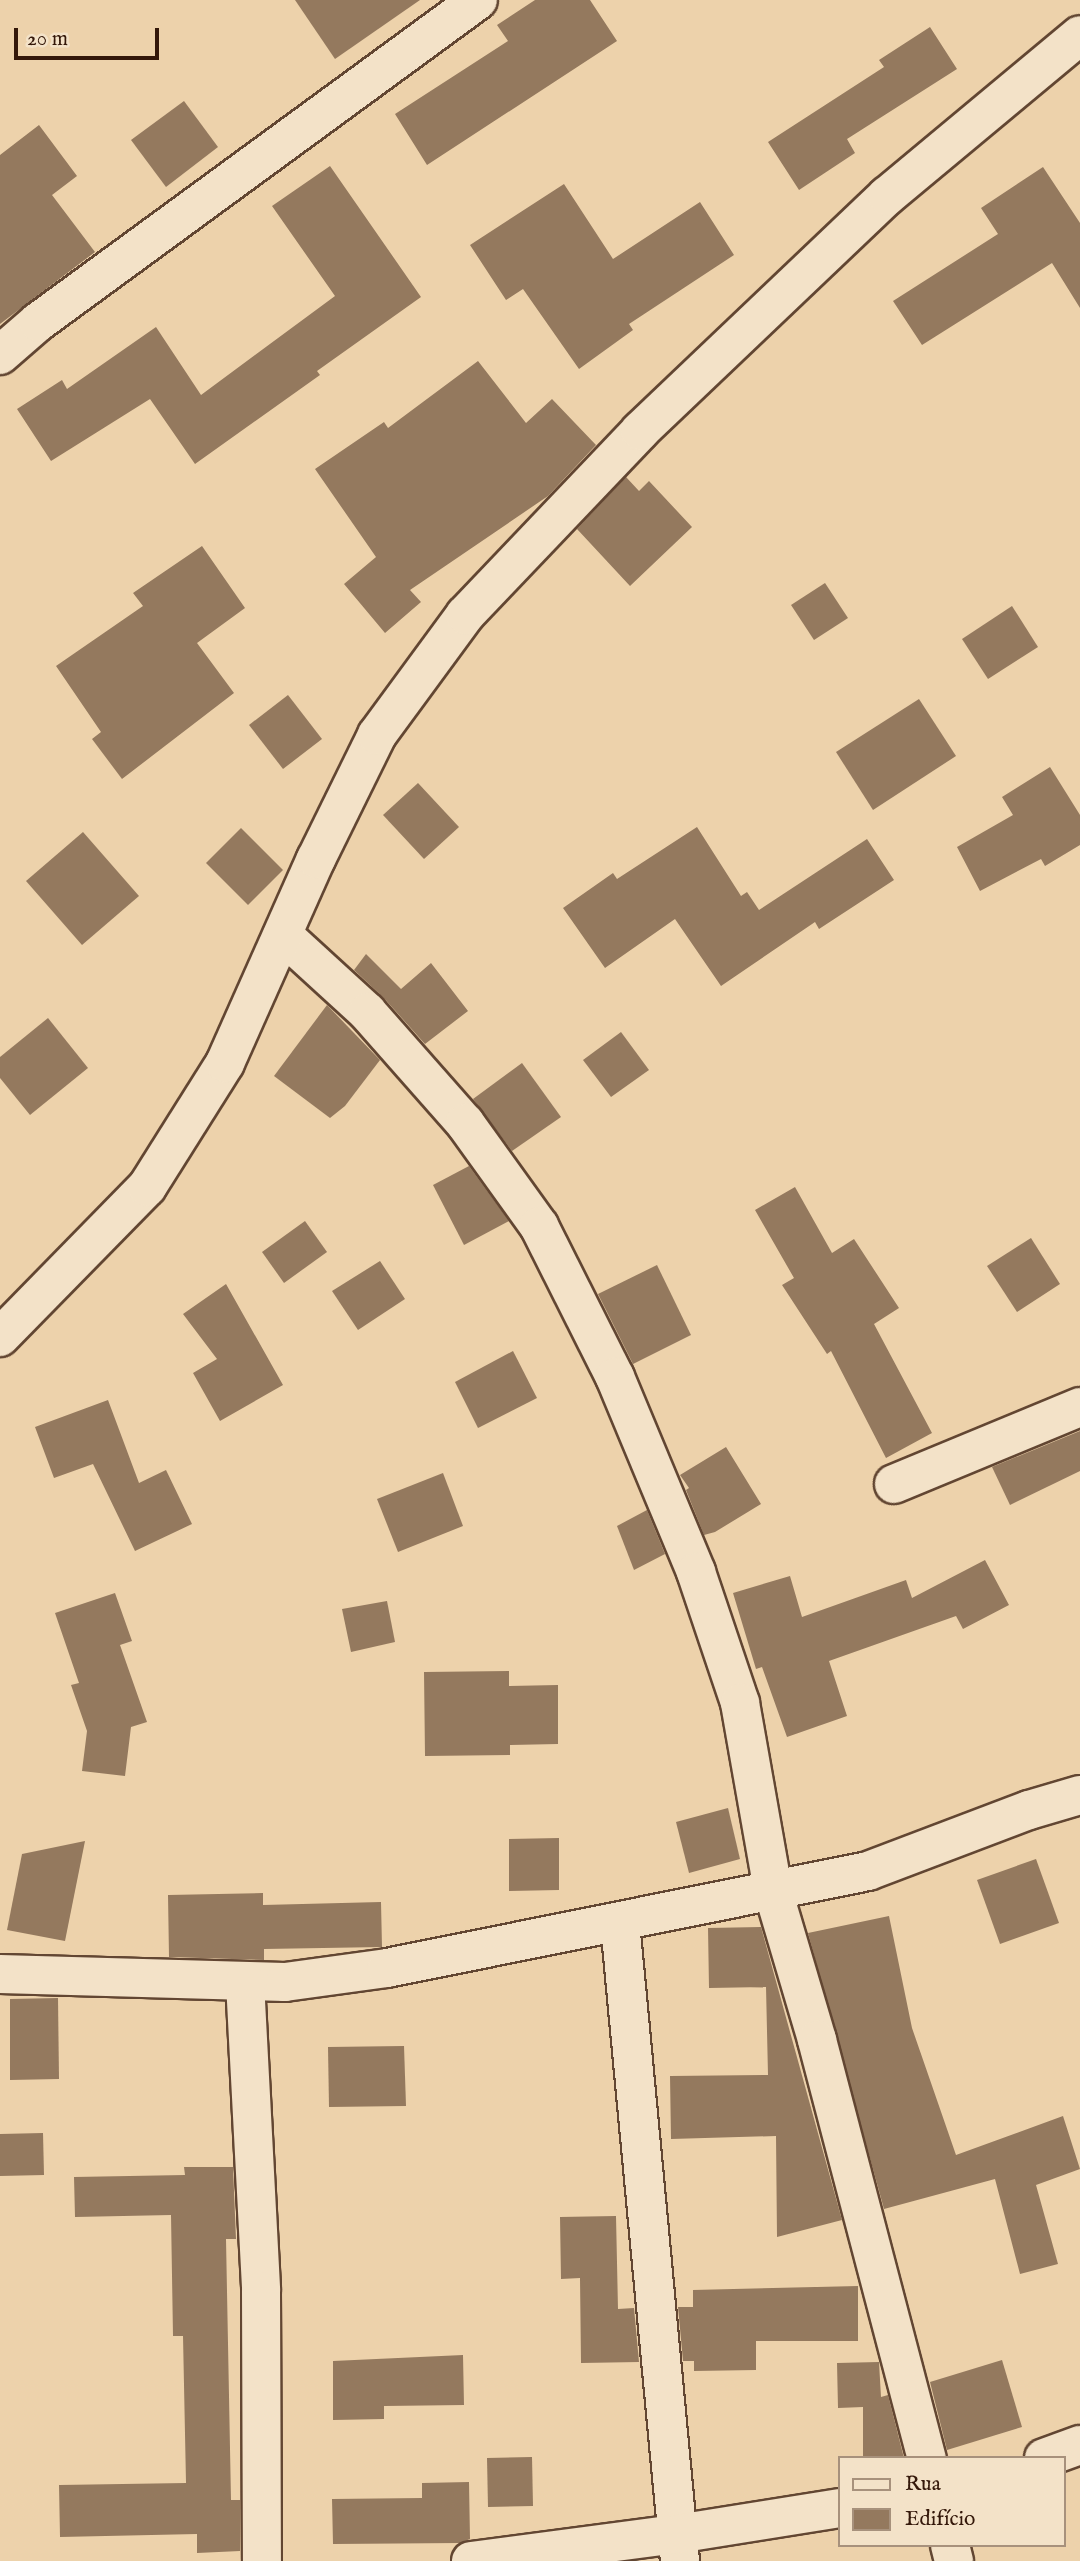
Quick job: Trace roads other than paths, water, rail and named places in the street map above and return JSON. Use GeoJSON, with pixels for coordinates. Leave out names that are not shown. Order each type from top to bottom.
{"type":"FeatureCollection","features":[{"type":"Feature","properties":{"kind":"street"},"geometry":{"type":"LineString","coordinates":[[0,355],[38,322],[478,0]]}},
{"type":"Feature","properties":{"kind":"street"},"geometry":{"type":"LineString","coordinates":[[0,1336],[147,1187],[225,1063],[377,736],[465,615],[640,431],[887,196],[1080,35]]}},
{"type":"Feature","properties":{"kind":"street"},"geometry":{"type":"LineString","coordinates":[[283,935],[366,1012],[466,1123],[544,1238],[615,1377],[695,1572],[740,1703],[773,1891],[817,2040],[926,2456]]}},
{"type":"Feature","properties":{"kind":"street"},"geometry":{"type":"LineString","coordinates":[[894,1484],[1080,1407]]}},
{"type":"Feature","properties":{"kind":"street"},"geometry":{"type":"LineString","coordinates":[[0,1974],[285,1982],[387,1968],[868,1871],[1029,1810],[1080,1795]]}},
{"type":"Feature","properties":{"kind":"street"},"geometry":{"type":"LineString","coordinates":[[620,1923],[679,2547]]}},
{"type":"Feature","properties":{"kind":"street"},"geometry":{"type":"LineString","coordinates":[[246,1982],[261,2291],[262,2561]]}},
{"type":"Feature","properties":{"kind":"street"},"geometry":{"type":"LineString","coordinates":[[1050,2456],[1080,2445]]}},
{"type":"Feature","properties":{"kind":"street"},"geometry":{"type":"LineString","coordinates":[[471,2561],[679,2547],[838,2508]]}}]}
